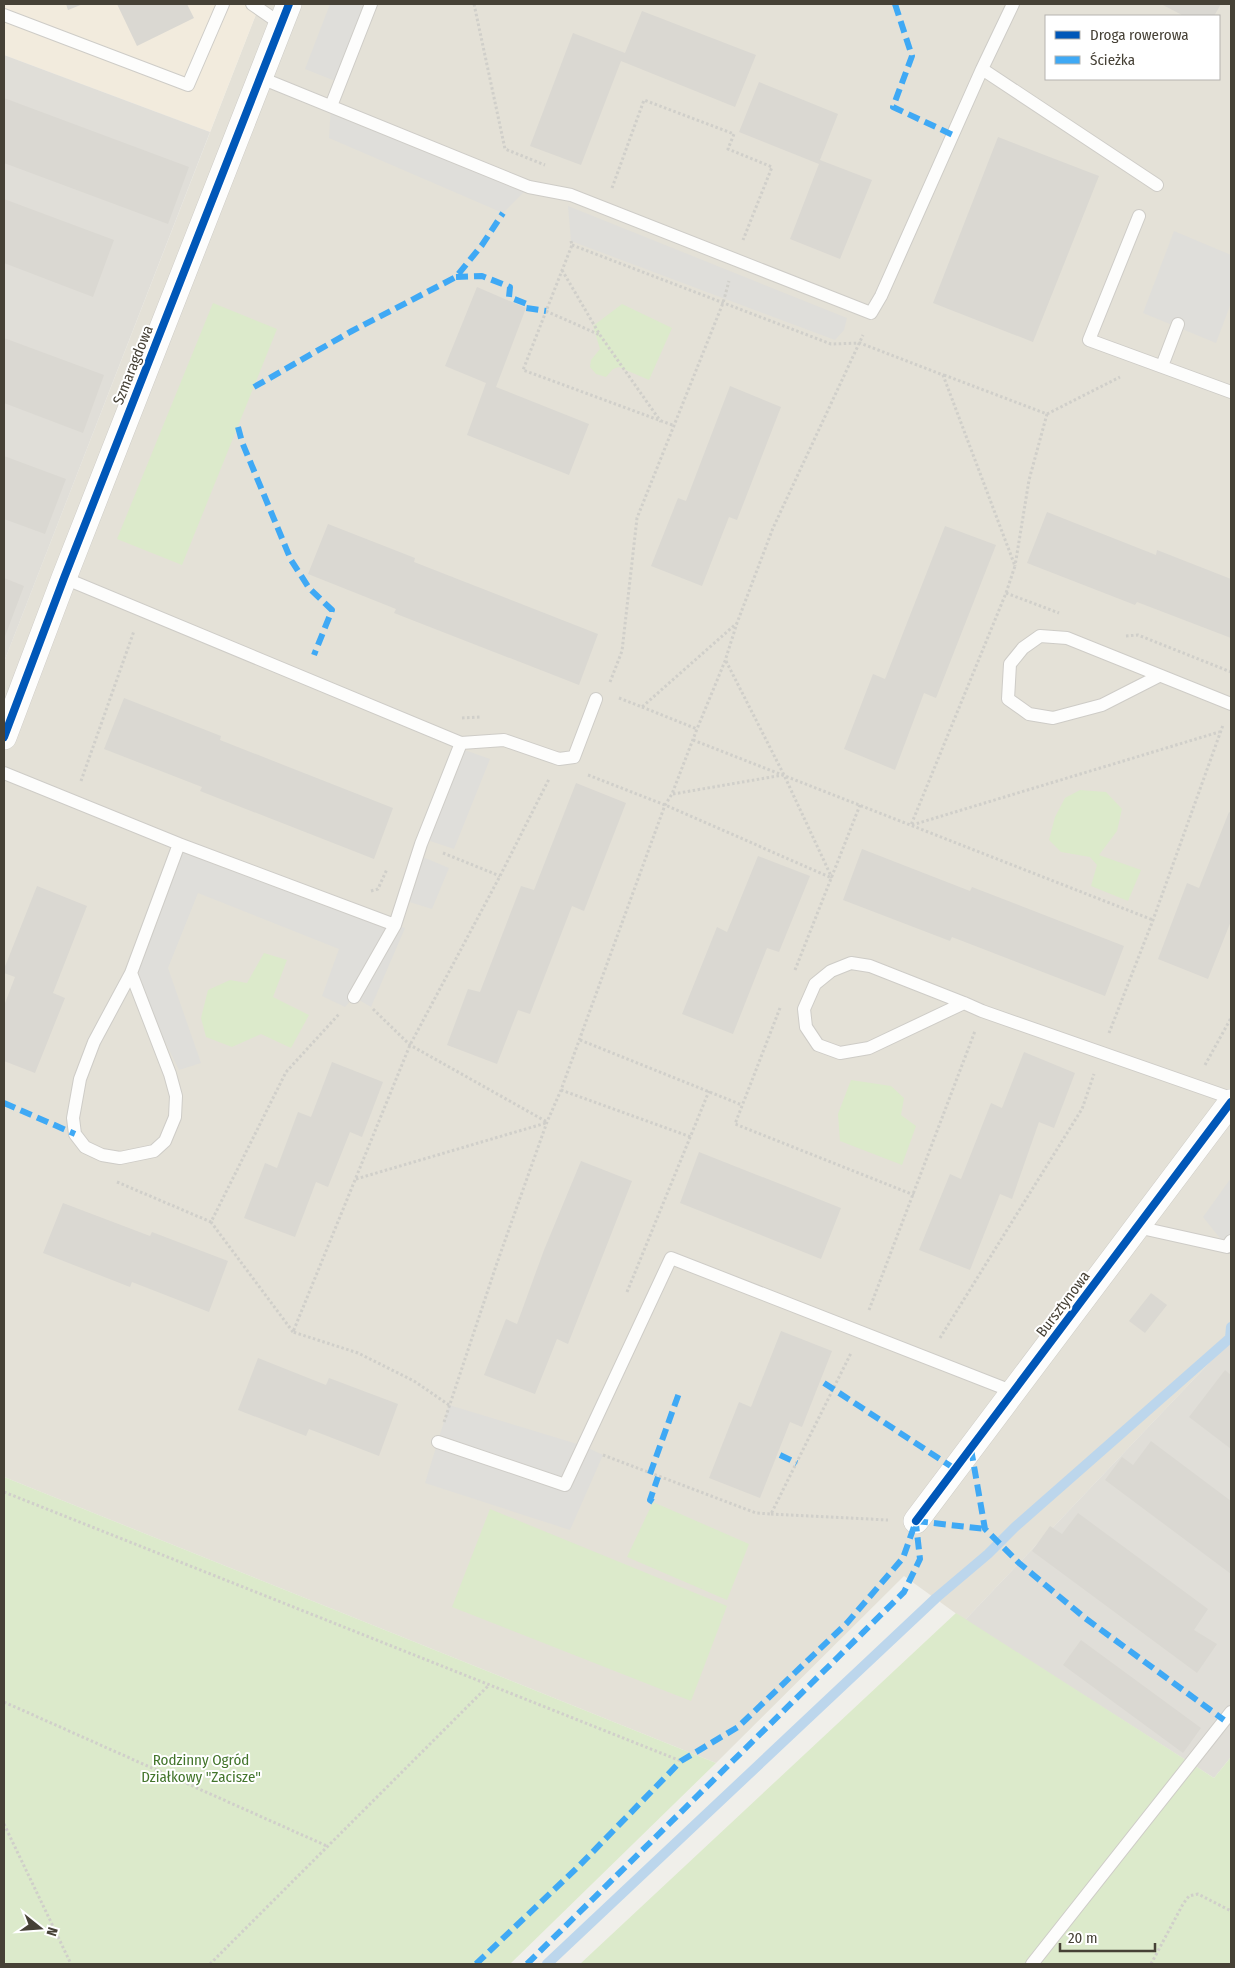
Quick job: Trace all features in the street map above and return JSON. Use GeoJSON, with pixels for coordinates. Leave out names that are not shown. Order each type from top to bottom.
{"type":"FeatureCollection","features":[{"type":"Feature","properties":{"kind":"street","name":"Szmaragdowa"},"geometry":{"type":"LineString","coordinates":[[4,737],[64,578],[285,14]]}},
{"type":"Feature","properties":{"kind":"street","name":"Bursztynowa"},"geometry":{"type":"LineString","coordinates":[[916,1521],[1231,1100]]}},
{"type":"Feature","properties":{"kind":"lane"},"geometry":{"type":"LineString","coordinates":[[4,15],[188,85],[223,4]]}},
{"type":"Feature","properties":{"kind":"lane"},"geometry":{"type":"LineString","coordinates":[[252,4],[285,14]]}},
{"type":"Feature","properties":{"kind":"lane"},"geometry":{"type":"LineString","coordinates":[[331,106],[371,4]]}},
{"type":"Feature","properties":{"kind":"lane"},"geometry":{"type":"LineString","coordinates":[[261,78],[529,187],[571,195],[734,261],[871,313],[881,296],[1013,4]]}},
{"type":"Feature","properties":{"kind":"lane"},"geometry":{"type":"LineString","coordinates":[[982,69],[1157,185]]}},
{"type":"Feature","properties":{"kind":"lane"},"geometry":{"type":"LineString","coordinates":[[1139,216],[1089,340],[1231,392]]}},
{"type":"Feature","properties":{"kind":"lane"},"geometry":{"type":"LineString","coordinates":[[1156,363],[1178,324]]}},
{"type":"Feature","properties":{"kind":"lane"},"geometry":{"type":"LineString","coordinates":[[64,578],[461,743],[504,740],[558,761],[574,757],[601,696]]}},
{"type":"Feature","properties":{"kind":"lane"},"geometry":{"type":"LineString","coordinates":[[1158,676],[1102,704],[1053,718],[1029,714],[1008,698],[1010,664],[1023,648],[1040,636],[1067,638],[1231,704]]}},
{"type":"Feature","properties":{"kind":"lane"},"geometry":{"type":"LineString","coordinates":[[354,997],[395,925],[421,844],[461,743]]}},
{"type":"Feature","properties":{"kind":"lane"},"geometry":{"type":"LineString","coordinates":[[4,773],[179,844],[395,925]]}},
{"type":"Feature","properties":{"kind":"lane"},"geometry":{"type":"LineString","coordinates":[[131,973],[170,1074],[176,1096],[175,1117],[165,1141],[154,1151],[120,1158],[102,1155],[85,1147],[75,1134],[73,1118],[80,1079],[94,1042],[131,973],[179,844]]}},
{"type":"Feature","properties":{"kind":"lane"},"geometry":{"type":"LineString","coordinates":[[964,1003],[869,1048],[840,1053],[818,1045],[806,1027],[804,1008],[815,984],[831,971],[851,963],[870,966],[1092,1051],[1194,1085],[1231,1100]]}},
{"type":"Feature","properties":{"kind":"lane"},"geometry":{"type":"LineString","coordinates":[[1137,1227],[1227,1247],[1231,1241]]}},
{"type":"Feature","properties":{"kind":"lane"},"geometry":{"type":"LineString","coordinates":[[438,1442],[565,1485],[671,1258],[1014,1392]]}},
{"type":"Feature","properties":{"kind":"lane"},"geometry":{"type":"LineString","coordinates":[[1032,1964],[1231,1712]]}},
{"type":"Feature","properties":{"kind":"path"},"geometry":{"type":"LineString","coordinates":[[474,4],[505,149],[549,167]]}},
{"type":"Feature","properties":{"kind":"path"},"geometry":{"type":"LineString","coordinates":[[602,186],[611,190],[644,100],[734,134],[728,149],[772,167],[734,261],[723,303],[637,518],[622,651],[601,696],[642,707],[697,729]]}},
{"type":"Feature","properties":{"kind":"path"},"geometry":{"type":"LineString","coordinates":[[572,240],[572,245],[523,370],[674,426]]}},
{"type":"Feature","properties":{"kind":"path"},"geometry":{"type":"LineString","coordinates":[[572,245],[831,344],[860,343],[1047,414],[1156,363]]}},
{"type":"Feature","properties":{"kind":"path"},"geometry":{"type":"LineString","coordinates":[[562,270],[600,335],[661,422]]}},
{"type":"Feature","properties":{"kind":"path"},"geometry":{"type":"LineString","coordinates":[[546,311],[600,335]]}},
{"type":"Feature","properties":{"kind":"path"},"geometry":{"type":"LineString","coordinates":[[438,1442],[449,1405],[547,1122],[580,1040],[665,804],[672,794],[725,661],[737,623],[773,528],[860,343],[871,313]]}},
{"type":"Feature","properties":{"kind":"path"},"geometry":{"type":"LineString","coordinates":[[943,375],[1014,566]]}},
{"type":"Feature","properties":{"kind":"path"},"geometry":{"type":"LineString","coordinates":[[911,825],[1006,593],[1014,566],[1029,480],[1047,414]]}},
{"type":"Feature","properties":{"kind":"path"},"geometry":{"type":"LineString","coordinates":[[89,786],[81,782],[142,610]]}},
{"type":"Feature","properties":{"kind":"path"},"geometry":{"type":"LineString","coordinates":[[642,707],[737,623]]}},
{"type":"Feature","properties":{"kind":"path"},"geometry":{"type":"LineString","coordinates":[[293,1332],[410,1045],[500,876],[558,761],[665,804],[832,878],[784,775],[725,661]]}},
{"type":"Feature","properties":{"kind":"path"},"geometry":{"type":"LineString","coordinates":[[439,734],[446,715],[459,718],[477,716],[485,718]]}},
{"type":"Feature","properties":{"kind":"path"},"geometry":{"type":"LineString","coordinates":[[911,825],[1220,732]]}},
{"type":"Feature","properties":{"kind":"path"},"geometry":{"type":"LineString","coordinates":[[693,740],[1153,920]]}},
{"type":"Feature","properties":{"kind":"path"},"geometry":{"type":"LineString","coordinates":[[672,794],[784,775]]}},
{"type":"Feature","properties":{"kind":"path"},"geometry":{"type":"LineString","coordinates":[[421,844],[500,876]]}},
{"type":"Feature","properties":{"kind":"path"},"geometry":{"type":"LineString","coordinates":[[370,892],[378,889],[390,861]]}},
{"type":"Feature","properties":{"kind":"path"},"geometry":{"type":"LineString","coordinates":[[211,1222],[286,1072],[354,997],[371,1007],[410,1045],[547,1122]]}},
{"type":"Feature","properties":{"kind":"path"},"geometry":{"type":"LineString","coordinates":[[1194,1085],[1231,1018]]}},
{"type":"Feature","properties":{"kind":"path"},"geometry":{"type":"LineString","coordinates":[[580,1040],[742,1104]]}},
{"type":"Feature","properties":{"kind":"path"},"geometry":{"type":"LineString","coordinates":[[561,1090],[691,1137]]}},
{"type":"Feature","properties":{"kind":"path"},"geometry":{"type":"LineString","coordinates":[[624,1300],[709,1091]]}},
{"type":"Feature","properties":{"kind":"path"},"geometry":{"type":"LineString","coordinates":[[355,1179],[547,1122]]}},
{"type":"Feature","properties":{"kind":"path"},"geometry":{"type":"LineString","coordinates":[[102,1155],[108,1177],[211,1222],[293,1332],[358,1353],[414,1381],[449,1405]]}},
{"type":"Feature","properties":{"kind":"path"},"geometry":{"type":"LineString","coordinates":[[4,1492],[488,1686],[681,1761]]}},
{"type":"Feature","properties":{"kind":"path"},"geometry":{"type":"LineString","coordinates":[[771,1514],[916,1521]]}},
{"type":"Feature","properties":{"kind":"path"},"geometry":{"type":"LineString","coordinates":[[210,1964],[488,1686]]}},
{"type":"Feature","properties":{"kind":"path"},"geometry":{"type":"LineString","coordinates":[[4,1702],[328,1846]]}},
{"type":"Feature","properties":{"kind":"path"},"geometry":{"type":"LineString","coordinates":[[4,1824],[71,1964]]}},
{"type":"Feature","properties":{"kind":"path"},"geometry":{"type":"LineString","coordinates":[[1151,1964],[1183,1904],[1190,1896],[1198,1894],[1231,1911]]}},
{"type":"Feature","properties":{"kind":"shaded area"},"geometry":{"type":"Polygon","coordinates":[[[4,4],[260,4],[210,132],[4,55],[4,4]]]}},
{"type":"Feature","properties":{"kind":"shaded area"},"geometry":{"type":"Polygon","coordinates":[[[260,4],[1231,4],[1231,1340],[965,1620],[904,1576],[716,1763],[4,1477],[4,662],[260,4]]]}},
{"type":"Feature","properties":{"kind":"shaded area"},"geometry":{"type":"Polygon","coordinates":[[[330,4],[371,4],[340,83],[305,69],[330,4]]]}},
{"type":"Feature","properties":{"kind":"shaded area"},"geometry":{"type":"Polygon","coordinates":[[[4,55],[210,132],[4,662],[4,55]]]}},
{"type":"Feature","properties":{"kind":"shaded area"},"geometry":{"type":"Polygon","coordinates":[[[331,106],[529,187],[503,213],[329,138],[331,106]]]}},
{"type":"Feature","properties":{"kind":"shaded area"},"geometry":{"type":"Polygon","coordinates":[[[568,206],[847,318],[844,330],[835,340],[571,241],[568,206]]]}},
{"type":"Feature","properties":{"kind":"shaded area"},"geometry":{"type":"Polygon","coordinates":[[[1174,231],[1231,255],[1231,303],[1216,343],[1143,313],[1174,231]]]}},
{"type":"Feature","properties":{"kind":"shaded area"},"geometry":{"type":"Polygon","coordinates":[[[459,748],[490,759],[454,849],[424,839],[459,748]]]}},
{"type":"Feature","properties":{"kind":"shaded area"},"geometry":{"type":"Polygon","coordinates":[[[179,844],[405,928],[371,1007],[354,997],[345,1007],[322,996],[339,949],[198,893],[168,968],[201,1063],[179,1070],[131,973],[179,844]]]}},
{"type":"Feature","properties":{"kind":"shaded area"},"geometry":{"type":"Polygon","coordinates":[[[418,855],[449,868],[432,909],[403,900],[418,855]]]}},
{"type":"Feature","properties":{"kind":"shaded area"},"geometry":{"type":"Polygon","coordinates":[[[1231,1178],[1231,1248],[1227,1247],[1203,1217],[1231,1178]]]}},
{"type":"Feature","properties":{"kind":"shaded area"},"geometry":{"type":"Polygon","coordinates":[[[1231,1340],[1231,1757],[1214,1778],[965,1620],[1231,1340]]]}},
{"type":"Feature","properties":{"kind":"shaded area"},"geometry":{"type":"Polygon","coordinates":[[[449,1405],[584,1446],[603,1455],[570,1530],[425,1483],[449,1405]]]}},
{"type":"Feature","properties":{"kind":"green space"},"geometry":{"type":"Polygon","coordinates":[[[213,303],[277,329],[182,565],[117,539],[213,303]]]}},
{"type":"Feature","properties":{"kind":"green space"},"geometry":{"type":"Polygon","coordinates":[[[622,304],[672,328],[649,380],[619,367],[613,369],[606,377],[596,374],[590,367],[591,360],[600,349],[593,326],[622,304]]]}},
{"type":"Feature","properties":{"kind":"green space"},"geometry":{"type":"Polygon","coordinates":[[[1080,790],[1106,792],[1122,809],[1117,831],[1099,855],[1141,870],[1128,901],[1091,886],[1097,865],[1090,857],[1061,852],[1049,840],[1055,817],[1065,798],[1080,790]]]}},
{"type":"Feature","properties":{"kind":"green space"},"geometry":{"type":"Polygon","coordinates":[[[264,953],[287,960],[273,997],[309,1015],[291,1048],[261,1034],[232,1047],[206,1037],[201,1018],[208,990],[230,980],[247,983],[264,953]]]}},
{"type":"Feature","properties":{"kind":"green space"},"geometry":{"type":"Polygon","coordinates":[[[851,1080],[891,1086],[904,1098],[901,1115],[916,1126],[902,1165],[840,1141],[838,1114],[851,1080]]]}},
{"type":"Feature","properties":{"kind":"green space","name":"Rodzinny Ogród Działkowy \"Zacisze\""},"geometry":{"type":"Polygon","coordinates":[[[4,1477],[716,1763],[510,1964],[4,1964],[4,1477]]]}},
{"type":"Feature","properties":{"kind":"green space"},"geometry":{"type":"Polygon","coordinates":[[[653,1502],[749,1544],[727,1600],[627,1557],[653,1502]]]}},
{"type":"Feature","properties":{"kind":"green space"},"geometry":{"type":"Polygon","coordinates":[[[490,1509],[727,1606],[691,1701],[452,1607],[490,1509]]]}},
{"type":"Feature","properties":{"kind":"green space"},"geometry":{"type":"Polygon","coordinates":[[[956,1613],[1214,1778],[1231,1757],[1231,1964],[580,1964],[956,1613]]]}},
{"type":"Feature","properties":{"kind":"building"},"geometry":{"type":"Polygon","coordinates":[[[66,4],[83,4],[68,10],[66,4]]]}},
{"type":"Feature","properties":{"kind":"building"},"geometry":{"type":"Polygon","coordinates":[[[117,4],[187,4],[194,18],[137,46],[117,4]]]}},
{"type":"Feature","properties":{"kind":"building"},"geometry":{"type":"Polygon","coordinates":[[[1161,4],[1221,4],[1215,15],[1182,15],[1161,4]]]}},
{"type":"Feature","properties":{"kind":"building"},"geometry":{"type":"Polygon","coordinates":[[[642,11],[756,55],[735,107],[621,61],[581,165],[530,146],[573,33],[625,53],[642,11]]]}},
{"type":"Feature","properties":{"kind":"building"},"geometry":{"type":"Polygon","coordinates":[[[759,82],[838,114],[820,160],[872,180],[840,259],[790,239],[819,164],[739,132],[759,82]]]}},
{"type":"Feature","properties":{"kind":"building"},"geometry":{"type":"Polygon","coordinates":[[[4,98],[189,167],[168,224],[4,163],[4,98]]]}},
{"type":"Feature","properties":{"kind":"building"},"geometry":{"type":"Polygon","coordinates":[[[998,137],[1099,176],[1033,342],[933,303],[998,137]]]}},
{"type":"Feature","properties":{"kind":"building"},"geometry":{"type":"Polygon","coordinates":[[[4,199],[114,240],[93,297],[4,263],[4,199]]]}},
{"type":"Feature","properties":{"kind":"building"},"geometry":{"type":"Polygon","coordinates":[[[477,287],[526,308],[496,387],[589,424],[569,475],[467,435],[486,383],[445,366],[477,287]]]}},
{"type":"Feature","properties":{"kind":"building"},"geometry":{"type":"Polygon","coordinates":[[[4,338],[104,375],[83,433],[4,403],[4,338]]]}},
{"type":"Feature","properties":{"kind":"building"},"geometry":{"type":"Polygon","coordinates":[[[730,386],[781,407],[737,520],[729,517],[702,586],[651,566],[678,498],[686,501],[730,386]]]}},
{"type":"Feature","properties":{"kind":"building"},"geometry":{"type":"Polygon","coordinates":[[[4,456],[66,479],[45,534],[4,519],[4,456]]]}},
{"type":"Feature","properties":{"kind":"building"},"geometry":{"type":"Polygon","coordinates":[[[1047,512],[1156,555],[1157,550],[1231,579],[1231,638],[1137,602],[1135,605],[1027,563],[1047,512]]]}},
{"type":"Feature","properties":{"kind":"building"},"geometry":{"type":"Polygon","coordinates":[[[328,524],[415,558],[414,562],[598,634],[579,685],[394,613],[396,609],[308,574],[328,524]]]}},
{"type":"Feature","properties":{"kind":"building"},"geometry":{"type":"Polygon","coordinates":[[[945,526],[996,545],[936,698],[924,693],[895,770],[844,749],[873,674],[885,679],[945,526]]]}},
{"type":"Feature","properties":{"kind":"building"},"geometry":{"type":"Polygon","coordinates":[[[4,578],[24,586],[4,639],[4,578]]]}},
{"type":"Feature","properties":{"kind":"building"},"geometry":{"type":"Polygon","coordinates":[[[124,698],[221,736],[220,740],[393,808],[374,859],[200,791],[202,787],[104,749],[124,698]]]}},
{"type":"Feature","properties":{"kind":"building"},"geometry":{"type":"Polygon","coordinates":[[[576,783],[626,803],[584,911],[572,906],[530,1014],[518,1010],[497,1064],[447,1045],[468,989],[480,992],[521,886],[534,890],[576,783]]]}},
{"type":"Feature","properties":{"kind":"building"},"geometry":{"type":"Polygon","coordinates":[[[1229,812],[1231,813],[1231,921],[1208,979],[1158,959],[1187,883],[1199,888],[1229,812]]]}},
{"type":"Feature","properties":{"kind":"building"},"geometry":{"type":"Polygon","coordinates":[[[862,849],[970,891],[972,887],[1124,946],[1105,996],[952,937],[950,941],[843,900],[862,849]]]}},
{"type":"Feature","properties":{"kind":"building"},"geometry":{"type":"Polygon","coordinates":[[[758,856],[810,876],[779,952],[767,948],[733,1034],[682,1014],[717,927],[727,932],[758,856]]]}},
{"type":"Feature","properties":{"kind":"building"},"geometry":{"type":"Polygon","coordinates":[[[37,886],[87,906],[53,993],[65,998],[35,1073],[4,1061],[4,1006],[15,977],[4,973],[4,969],[37,886]]]}},
{"type":"Feature","properties":{"kind":"building"},"geometry":{"type":"Polygon","coordinates":[[[1024,1052],[1075,1073],[1054,1128],[1039,1122],[1012,1199],[1000,1194],[970,1270],[919,1250],[950,1174],[961,1179],[991,1103],[1002,1108],[1024,1052]]]}},
{"type":"Feature","properties":{"kind":"building"},"geometry":{"type":"Polygon","coordinates":[[[332,1062],[383,1082],[362,1137],[350,1132],[328,1187],[316,1182],[295,1237],[244,1218],[265,1163],[277,1168],[298,1112],[311,1117],[332,1062]]]}},
{"type":"Feature","properties":{"kind":"building"},"geometry":{"type":"Polygon","coordinates":[[[699,1152],[841,1208],[821,1259],[680,1203],[699,1152]]]}},
{"type":"Feature","properties":{"kind":"building"},"geometry":{"type":"Polygon","coordinates":[[[581,1161],[632,1181],[568,1344],[557,1339],[535,1394],[484,1375],[506,1319],[517,1324],[544,1250],[581,1161]]]}},
{"type":"Feature","properties":{"kind":"building"},"geometry":{"type":"Polygon","coordinates":[[[63,1203],[150,1236],[152,1232],[228,1261],[209,1312],[132,1282],[130,1287],[43,1253],[63,1203]]]}},
{"type":"Feature","properties":{"kind":"building"},"geometry":{"type":"Polygon","coordinates":[[[1151,1293],[1167,1305],[1145,1333],[1129,1321],[1151,1293]]]}},
{"type":"Feature","properties":{"kind":"building"},"geometry":{"type":"Polygon","coordinates":[[[781,1331],[832,1351],[802,1427],[790,1422],[760,1498],[709,1478],[739,1402],[751,1407],[781,1331]]]}},
{"type":"Feature","properties":{"kind":"building"},"geometry":{"type":"Polygon","coordinates":[[[258,1358],[326,1385],[329,1378],[398,1404],[379,1456],[309,1429],[306,1436],[238,1410],[258,1358]]]}},
{"type":"Feature","properties":{"kind":"building"},"geometry":{"type":"Polygon","coordinates":[[[1225,1370],[1231,1375],[1231,1449],[1189,1417],[1225,1370]]]}},
{"type":"Feature","properties":{"kind":"building"},"geometry":{"type":"Polygon","coordinates":[[[1151,1441],[1231,1501],[1231,1574],[1105,1480],[1122,1457],[1133,1465],[1151,1441]]]}},
{"type":"Feature","properties":{"kind":"building"},"geometry":{"type":"Polygon","coordinates":[[[1078,1513],[1208,1609],[1194,1630],[1217,1644],[1197,1673],[1032,1551],[1050,1526],[1062,1534],[1078,1513]]]}},
{"type":"Feature","properties":{"kind":"building"},"geometry":{"type":"Polygon","coordinates":[[[1081,1640],[1201,1728],[1183,1753],[1063,1665],[1081,1640]]]}},
{"type":"Feature","properties":{"kind":"waterway"},"geometry":{"type":"LineString","coordinates":[[547,1964],[936,1598],[1230,1338],[1231,1327]]}},
{"type":"Feature","properties":{"kind":"marked path"},"geometry":{"type":"LineString","coordinates":[[895,4],[912,56],[893,107],[953,135]]}},
{"type":"Feature","properties":{"kind":"marked path"},"geometry":{"type":"LineString","coordinates":[[254,387],[350,332],[456,277],[482,245],[503,213]]}},
{"type":"Feature","properties":{"kind":"marked path"},"geometry":{"type":"LineString","coordinates":[[456,277],[482,276],[510,287],[509,297],[527,304],[526,308],[546,311]]}},
{"type":"Feature","properties":{"kind":"marked path"},"geometry":{"type":"LineString","coordinates":[[238,427],[242,442],[291,560],[309,588],[332,610],[314,655]]}},
{"type":"Feature","properties":{"kind":"marked path"},"geometry":{"type":"LineString","coordinates":[[4,1103],[75,1134]]}},
{"type":"Feature","properties":{"kind":"marked path"},"geometry":{"type":"LineString","coordinates":[[824,1383],[955,1469]]}},
{"type":"Feature","properties":{"kind":"marked path"},"geometry":{"type":"LineString","coordinates":[[650,1474],[679,1393]]}},
{"type":"Feature","properties":{"kind":"marked path"},"geometry":{"type":"LineString","coordinates":[[971,1449],[985,1529],[1019,1563],[1085,1618],[1224,1720]]}},
{"type":"Feature","properties":{"kind":"marked path"},"geometry":{"type":"LineString","coordinates":[[780,1455],[797,1463]]}},
{"type":"Feature","properties":{"kind":"marked path"},"geometry":{"type":"LineString","coordinates":[[653,1502],[650,1500],[658,1477]]}},
{"type":"Feature","properties":{"kind":"marked path"},"geometry":{"type":"LineString","coordinates":[[916,1521],[985,1529]]}},
{"type":"Feature","properties":{"kind":"marked path"},"geometry":{"type":"LineString","coordinates":[[476,1964],[580,1865],[681,1761],[738,1727],[847,1623],[903,1558],[916,1521]]}},
{"type":"Feature","properties":{"kind":"marked path"},"geometry":{"type":"LineString","coordinates":[[527,1964],[904,1592],[920,1559],[916,1524]]}},
{"type":"Feature","properties":{"kind":"cycle path"},"geometry":{"type":"LineString","coordinates":[[4,737],[64,578],[289,4]]}},
{"type":"Feature","properties":{"kind":"cycle path"},"geometry":{"type":"LineString","coordinates":[[916,1521],[1231,1102]]}}]}
